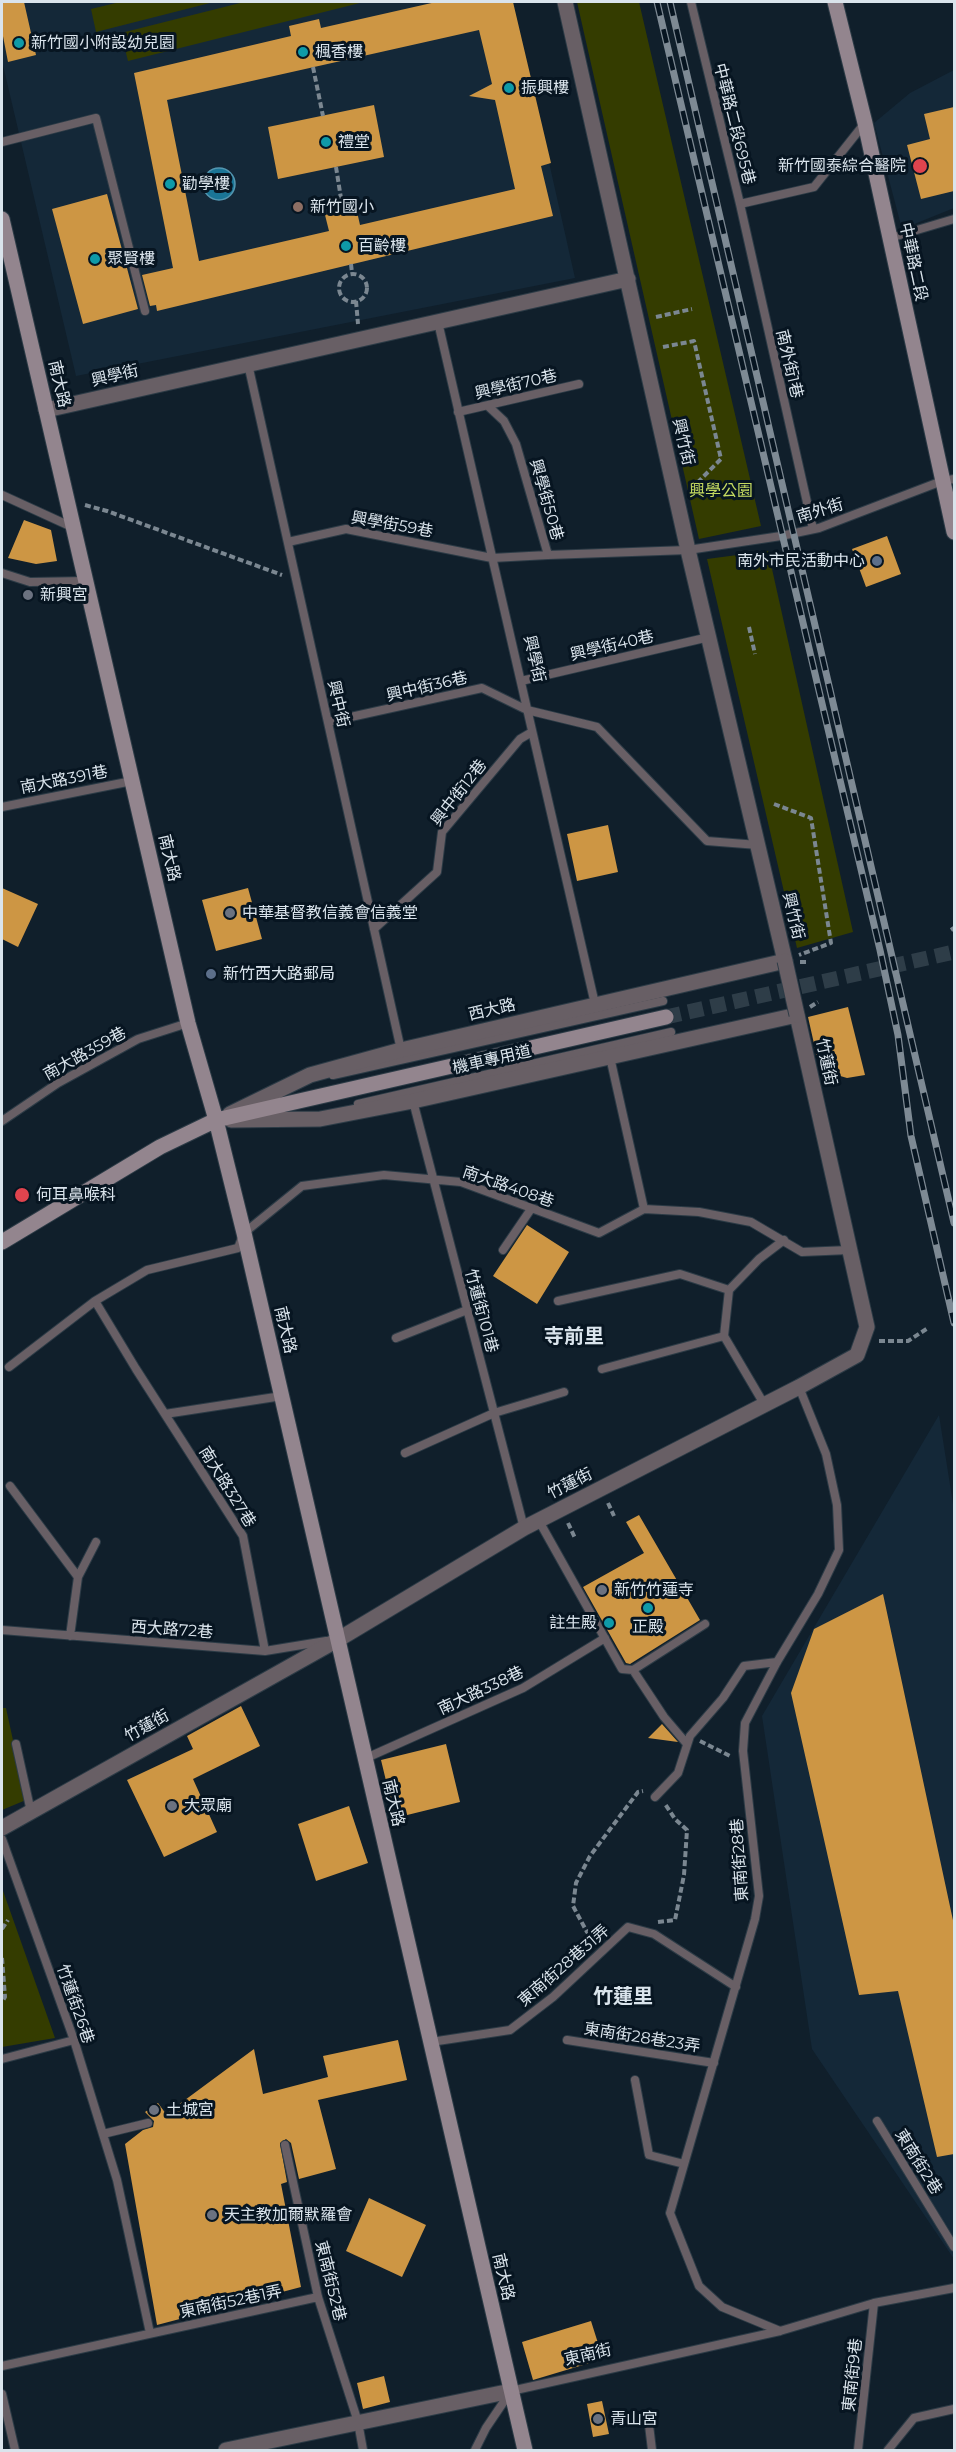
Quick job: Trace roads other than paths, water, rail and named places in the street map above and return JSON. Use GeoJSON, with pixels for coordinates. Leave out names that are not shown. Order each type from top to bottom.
{"type":"FeatureCollection","features":[{"type":"Feature","properties":{"kind":"main road","name":"中華路二段"},"geometry":{"type":"LineString","coordinates":[[835,2],[948,480],[954,531]]}},
{"type":"Feature","properties":{"kind":"main road","name":"南大路"},"geometry":{"type":"LineString","coordinates":[[2,219],[188,1023],[216,1120],[244,1233],[525,2451]]}},
{"type":"Feature","properties":{"kind":"main road","name":"西大路"},"geometry":{"type":"LineString","coordinates":[[2,1242],[160,1147],[216,1120],[668,1025]]}},
{"type":"Feature","properties":{"kind":"street","name":"興竹街"},"geometry":{"type":"LineString","coordinates":[[565,2],[688,550],[797,1015]]}},
{"type":"Feature","properties":{"kind":"street","name":"興學街"},"geometry":{"type":"LineString","coordinates":[[46,410],[628,279]]}},
{"type":"Feature","properties":{"kind":"street","name":"西大路"},"geometry":{"type":"LineString","coordinates":[[216,1120],[310,1075],[401,1050],[785,961]]}},
{"type":"Feature","properties":{"kind":"street","name":"西大路"},"geometry":{"type":"LineString","coordinates":[[216,1120],[320,1119],[413,1101],[797,1015]]}},
{"type":"Feature","properties":{"kind":"street","name":"竹蓮街"},"geometry":{"type":"LineString","coordinates":[[2,1828],[339,1639],[524,1528],[799,1387],[857,1354],[867,1327],[797,1015]]}},
{"type":"Feature","properties":{"kind":"street","name":"東南街"},"geometry":{"type":"LineString","coordinates":[[226,2451],[511,2391]]}},
{"type":"Feature","properties":{"kind":"lane","name":"中華路二段695巷"},"geometry":{"type":"LineString","coordinates":[[691,2],[740,204],[814,187],[865,123]]}},
{"type":"Feature","properties":{"kind":"lane"},"geometry":{"type":"LineString","coordinates":[[2,142],[96,118],[145,310]]}},
{"type":"Feature","properties":{"kind":"lane","name":"南外街1巷"},"geometry":{"type":"LineString","coordinates":[[740,204],[813,529]]}},
{"type":"Feature","properties":{"kind":"lane"},"geometry":{"type":"LineString","coordinates":[[890,238],[954,219]]}},
{"type":"Feature","properties":{"kind":"lane","name":"興學街"},"geometry":{"type":"LineString","coordinates":[[438,322],[596,1004]]}},
{"type":"Feature","properties":{"kind":"lane","name":"興中街"},"geometry":{"type":"LineString","coordinates":[[248,364],[401,1050]]}},
{"type":"Feature","properties":{"kind":"lane","name":"興學街70巷"},"geometry":{"type":"LineString","coordinates":[[459,412],[579,384]]}},
{"type":"Feature","properties":{"kind":"lane","name":"興學街50巷"},"geometry":{"type":"LineString","coordinates":[[488,406],[504,421],[516,444],[548,555],[492,558]]}},
{"type":"Feature","properties":{"kind":"lane","name":"南外街"},"geometry":{"type":"LineString","coordinates":[[548,555],[688,550],[813,529],[948,480]]}},
{"type":"Feature","properties":{"kind":"lane"},"geometry":{"type":"LineString","coordinates":[[2,495],[74,527]]}},
{"type":"Feature","properties":{"kind":"lane","name":"興學街59巷"},"geometry":{"type":"LineString","coordinates":[[288,543],[346,529],[492,558]]}},
{"type":"Feature","properties":{"kind":"lane"},"geometry":{"type":"LineString","coordinates":[[2,573],[30,582],[86,581]]}},
{"type":"Feature","properties":{"kind":"lane","name":"興學街40巷"},"geometry":{"type":"LineString","coordinates":[[521,681],[709,637]]}},
{"type":"Feature","properties":{"kind":"lane","name":"興中街36巷"},"geometry":{"type":"LineString","coordinates":[[328,722],[482,688],[528,710],[597,727],[708,841],[758,845]]}},
{"type":"Feature","properties":{"kind":"lane","name":"興中街12巷"},"geometry":{"type":"LineString","coordinates":[[375,930],[437,872],[442,832],[520,739],[532,732]]}},
{"type":"Feature","properties":{"kind":"lane","name":"南大路391巷"},"geometry":{"type":"LineString","coordinates":[[2,807],[132,781]]}},
{"type":"Feature","properties":{"kind":"lane","name":"機車專用道"},"geometry":{"type":"LineString","coordinates":[[310,1075],[338,1075],[663,1001]]}},
{"type":"Feature","properties":{"kind":"lane","name":"南大路359巷"},"geometry":{"type":"LineString","coordinates":[[2,1121],[58,1083],[138,1039],[188,1023]]}},
{"type":"Feature","properties":{"kind":"lane","name":"機車專用道"},"geometry":{"type":"LineString","coordinates":[[320,1119],[343,1108],[668,1025]]}},
{"type":"Feature","properties":{"kind":"lane"},"geometry":{"type":"LineString","coordinates":[[610,1057],[644,1209],[699,1212],[751,1222],[802,1252],[849,1250]]}},
{"type":"Feature","properties":{"kind":"lane","name":"竹蓮街101巷"},"geometry":{"type":"LineString","coordinates":[[413,1101],[524,1528]]}},
{"type":"Feature","properties":{"kind":"lane","name":"南大路408巷"},"geometry":{"type":"LineString","coordinates":[[244,1233],[302,1186],[384,1175],[461,1182],[599,1233],[644,1209]]}},
{"type":"Feature","properties":{"kind":"lane"},"geometry":{"type":"LineString","coordinates":[[502,1250],[531,1209]]}},
{"type":"Feature","properties":{"kind":"lane"},"geometry":{"type":"LineString","coordinates":[[9,1367],[95,1302],[147,1270],[238,1248],[244,1233]]}},
{"type":"Feature","properties":{"kind":"lane"},"geometry":{"type":"LineString","coordinates":[[764,1404],[723,1336],[729,1290],[759,1259],[784,1240]]}},
{"type":"Feature","properties":{"kind":"lane"},"geometry":{"type":"LineString","coordinates":[[558,1301],[680,1274],[729,1290]]}},
{"type":"Feature","properties":{"kind":"lane","name":"南大路327巷"},"geometry":{"type":"LineString","coordinates":[[95,1302],[243,1536],[265,1651]]}},
{"type":"Feature","properties":{"kind":"lane"},"geometry":{"type":"LineString","coordinates":[[396,1338],[467,1310]]}},
{"type":"Feature","properties":{"kind":"lane"},"geometry":{"type":"LineString","coordinates":[[602,1369],[723,1336]]}},
{"type":"Feature","properties":{"kind":"lane","name":"東南街28巷"},"geometry":{"type":"LineString","coordinates":[[780,2331],[722,2307],[699,2286],[670,2213],[756,1919],[759,1896],[744,1763],[745,1723],[777,1662],[818,1594],[839,1550],[837,1505],[826,1454],[799,1387]]}},
{"type":"Feature","properties":{"kind":"lane"},"geometry":{"type":"LineString","coordinates":[[405,1453],[494,1413],[564,1392]]}},
{"type":"Feature","properties":{"kind":"lane"},"geometry":{"type":"LineString","coordinates":[[165,1414],[282,1396]]}},
{"type":"Feature","properties":{"kind":"lane"},"geometry":{"type":"LineString","coordinates":[[10,1486],[78,1577]]}},
{"type":"Feature","properties":{"kind":"lane"},"geometry":{"type":"LineString","coordinates":[[538,1521],[621,1669],[633,1670],[705,1624]]}},
{"type":"Feature","properties":{"kind":"lane"},"geometry":{"type":"LineString","coordinates":[[70,1635],[78,1577],[96,1542]]}},
{"type":"Feature","properties":{"kind":"lane","name":"西大路72巷"},"geometry":{"type":"LineString","coordinates":[[2,1630],[265,1651],[339,1639]]}},
{"type":"Feature","properties":{"kind":"lane","name":"南大路338巷"},"geometry":{"type":"LineString","coordinates":[[364,1759],[523,1688],[605,1638]]}},
{"type":"Feature","properties":{"kind":"lane"},"geometry":{"type":"LineString","coordinates":[[657,1795],[678,1773],[688,1740],[723,1698],[744,1666],[777,1662]]}},
{"type":"Feature","properties":{"kind":"lane"},"geometry":{"type":"LineString","coordinates":[[633,1670],[664,1717],[688,1740]]}},
{"type":"Feature","properties":{"kind":"lane"},"geometry":{"type":"LineString","coordinates":[[16,1744],[31,1812]]}},
{"type":"Feature","properties":{"kind":"lane","name":"竹蓮街26巷"},"geometry":{"type":"LineString","coordinates":[[2,1839],[74,2040],[117,2180],[150,2333]]}},
{"type":"Feature","properties":{"kind":"lane","name":"東南街28巷31弄"},"geometry":{"type":"LineString","coordinates":[[430,2042],[510,2030],[553,1997],[628,1927],[654,1934],[736,1987]]}},
{"type":"Feature","properties":{"kind":"lane"},"geometry":{"type":"LineString","coordinates":[[2,2059],[74,2040]]}},
{"type":"Feature","properties":{"kind":"lane","name":"東南街28巷23弄"},"geometry":{"type":"LineString","coordinates":[[567,2040],[714,2063]]}},
{"type":"Feature","properties":{"kind":"lane"},"geometry":{"type":"LineString","coordinates":[[635,2080],[649,2155],[684,2164]]}},
{"type":"Feature","properties":{"kind":"lane","name":"東南街2巷"},"geometry":{"type":"LineString","coordinates":[[877,2121],[954,2247]]}},
{"type":"Feature","properties":{"kind":"lane"},"geometry":{"type":"LineString","coordinates":[[103,2134],[148,2123]]}},
{"type":"Feature","properties":{"kind":"lane","name":"東南街52巷"},"geometry":{"type":"LineString","coordinates":[[285,2145],[318,2297],[358,2422],[363,2451]]}},
{"type":"Feature","properties":{"kind":"lane","name":"東南街"},"geometry":{"type":"LineString","coordinates":[[511,2391],[780,2331],[874,2303],[954,2288]]}},
{"type":"Feature","properties":{"kind":"lane","name":"東南街52巷1弄"},"geometry":{"type":"LineString","coordinates":[[2,2366],[318,2297]]}},
{"type":"Feature","properties":{"kind":"lane","name":"東南街9巷"},"geometry":{"type":"LineString","coordinates":[[858,2451],[874,2303]]}},
{"type":"Feature","properties":{"kind":"lane"},"geometry":{"type":"LineString","coordinates":[[474,2451],[486,2428],[511,2391]]}},
{"type":"Feature","properties":{"kind":"lane"},"geometry":{"type":"LineString","coordinates":[[2,2394],[15,2451]]}},
{"type":"Feature","properties":{"kind":"lane"},"geometry":{"type":"LineString","coordinates":[[888,2451],[914,2418],[954,2409]]}},
{"type":"Feature","properties":{"kind":"lane"},"geometry":{"type":"LineString","coordinates":[[649,2425],[652,2451]]}},
{"type":"Feature","properties":{"kind":"water"},"geometry":{"type":"Polygon","coordinates":[[[219,168],[230,173],[235,184],[230,195],[219,200],[208,195],[203,184],[208,173],[219,168]]]}},
{"type":"Feature","properties":{"kind":"tunnel"},"geometry":{"type":"LineString","coordinates":[[666,1017],[954,952]]}},
{"type":"Feature","properties":{"kind":"railway"},"geometry":{"type":"LineString","coordinates":[[657,2],[880,950],[898,1035],[911,1136],[954,1323]]}},
{"type":"Feature","properties":{"kind":"railway"},"geometry":{"type":"LineString","coordinates":[[670,2],[954,1223]]}},
{"type":"Feature","properties":{"kind":"place","name":"新竹國小附設幼兒園"},"geometry":{"type":"Point","coordinates":[19,43]}},
{"type":"Feature","properties":{"kind":"place","name":"楓香樓"},"geometry":{"type":"Point","coordinates":[303,52]}},
{"type":"Feature","properties":{"kind":"place","name":"振興樓"},"geometry":{"type":"Point","coordinates":[509,88]}},
{"type":"Feature","properties":{"kind":"place","name":"禮堂"},"geometry":{"type":"Point","coordinates":[326,142]}},
{"type":"Feature","properties":{"kind":"place","name":"新竹國泰綜合醫院"},"geometry":{"type":"Point","coordinates":[920,166]}},
{"type":"Feature","properties":{"kind":"place","name":"勸學樓"},"geometry":{"type":"Point","coordinates":[170,184]}},
{"type":"Feature","properties":{"kind":"place","name":"新竹國小"},"geometry":{"type":"Point","coordinates":[298,207]}},
{"type":"Feature","properties":{"kind":"place","name":"百齡樓"},"geometry":{"type":"Point","coordinates":[346,246]}},
{"type":"Feature","properties":{"kind":"place","name":"聚賢樓"},"geometry":{"type":"Point","coordinates":[95,259]}},
{"type":"Feature","properties":{"kind":"place","name":"南外市民活動中心"},"geometry":{"type":"Point","coordinates":[877,561]}},
{"type":"Feature","properties":{"kind":"place","name":"新興宮"},"geometry":{"type":"Point","coordinates":[28,595]}},
{"type":"Feature","properties":{"kind":"place","name":"中華基督教信義會信義堂"},"geometry":{"type":"Point","coordinates":[230,913]}},
{"type":"Feature","properties":{"kind":"place","name":"新竹西大路郵局"},"geometry":{"type":"Point","coordinates":[211,974]}},
{"type":"Feature","properties":{"kind":"place","name":"何耳鼻喉科"},"geometry":{"type":"Point","coordinates":[22,1195]}},
{"type":"Feature","properties":{"kind":"place","name":"新竹竹蓮寺"},"geometry":{"type":"Point","coordinates":[602,1590]}},
{"type":"Feature","properties":{"kind":"place","name":"正殿"},"geometry":{"type":"Point","coordinates":[648,1608]}},
{"type":"Feature","properties":{"kind":"place","name":"註生殿"},"geometry":{"type":"Point","coordinates":[609,1623]}},
{"type":"Feature","properties":{"kind":"place","name":"大眾廟"},"geometry":{"type":"Point","coordinates":[172,1806]}},
{"type":"Feature","properties":{"kind":"place","name":"土城宮"},"geometry":{"type":"Point","coordinates":[154,2110]}},
{"type":"Feature","properties":{"kind":"place","name":"天主教加爾默羅會"},"geometry":{"type":"Point","coordinates":[212,2215]}},
{"type":"Feature","properties":{"kind":"place","name":"青山宮"},"geometry":{"type":"Point","coordinates":[598,2419]}},
{"type":"Feature","properties":{"kind":"district","name":"寺前里"},"geometry":{"type":"Point","coordinates":[574,1337]}},
{"type":"Feature","properties":{"kind":"district","name":"竹蓮里"},"geometry":{"type":"Point","coordinates":[623,1997]}},
{"type":"Feature","properties":{"kind":"park label","name":"興學公園"},"geometry":{"type":"Point","coordinates":[721,491]}}]}
